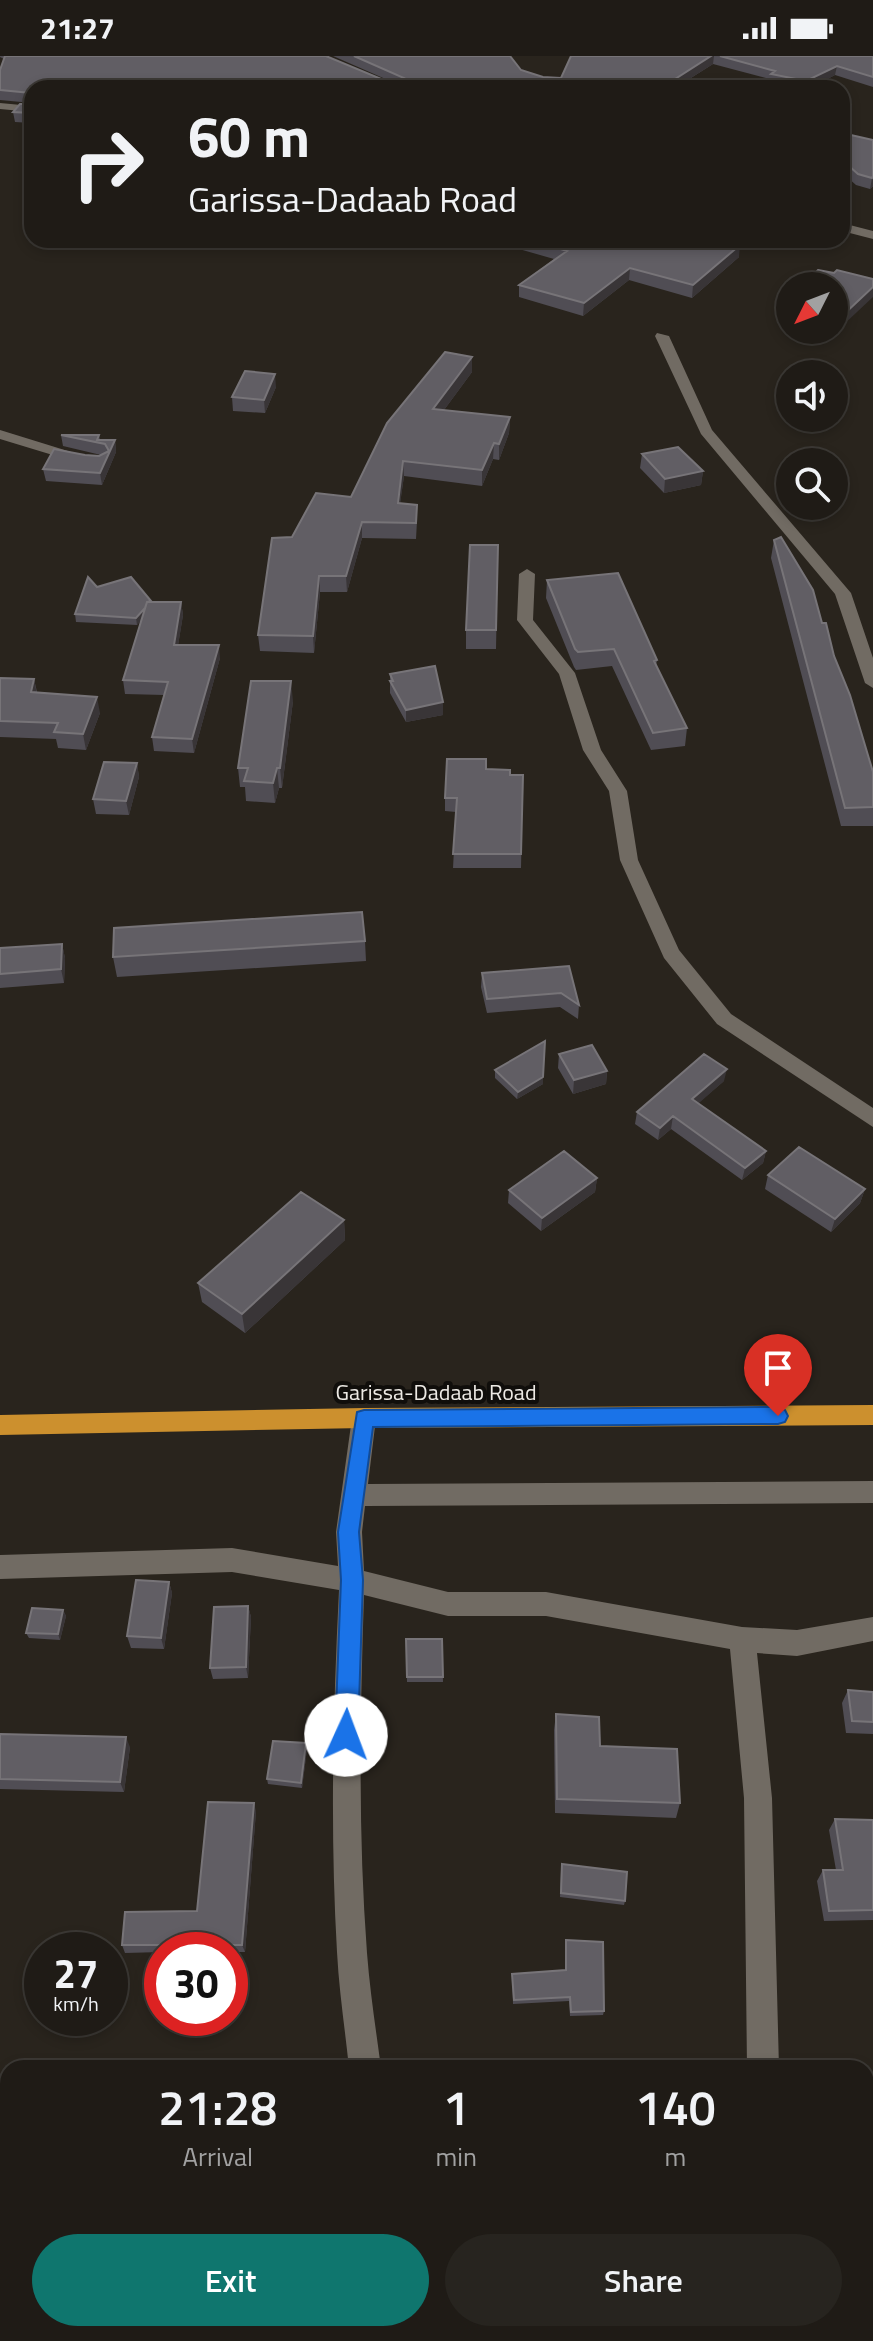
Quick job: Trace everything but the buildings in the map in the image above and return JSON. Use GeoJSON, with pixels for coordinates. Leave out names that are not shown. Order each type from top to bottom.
{"type":"FeatureCollection","features":[{"type":"Feature","properties":{"kind":"highway","name":"Garissa-Dadaab Road"},"geometry":{"type":"LineString","coordinates":[[0,1425],[364,1418],[873,1415]]}},
{"type":"Feature","properties":{"kind":"street"},"geometry":{"type":"LineString","coordinates":[[0,106],[24,108]]}},
{"type":"Feature","properties":{"kind":"street"},"geometry":{"type":"LineString","coordinates":[[850,229],[873,235]]}},
{"type":"Feature","properties":{"kind":"street"},"geometry":{"type":"LineString","coordinates":[[662,336],[706,431],[843,593],[873,683]]}},
{"type":"Feature","properties":{"kind":"street"},"geometry":{"type":"LineString","coordinates":[[0,434],[90,460]]}},
{"type":"Feature","properties":{"kind":"street"},"geometry":{"type":"LineString","coordinates":[[527,574],[525,620],[567,673],[592,750],[618,791],[629,860],[671,953],[724,1019],[873,1119]]}},
{"type":"Feature","properties":{"kind":"street"},"geometry":{"type":"LineString","coordinates":[[364,1418],[349,1532],[352,1580],[346,1735],[352,1956],[364,2060]]}},
{"type":"Feature","properties":{"kind":"street"},"geometry":{"type":"LineString","coordinates":[[354,1495],[873,1492]]}},
{"type":"Feature","properties":{"kind":"street"},"geometry":{"type":"LineString","coordinates":[[0,1567],[232,1560],[352,1580],[448,1604],[546,1604],[742,1639],[797,1643],[873,1629]]}},
{"type":"Feature","properties":{"kind":"street"},"geometry":{"type":"LineString","coordinates":[[742,1639],[749,1679],[757,1808],[763,2060]]}},
{"type":"Feature","properties":{"kind":"route"},"geometry":{"type":"LineString","coordinates":[[346,1735],[352,1580],[349,1532],[364,1418],[778,1416]]}}]}
